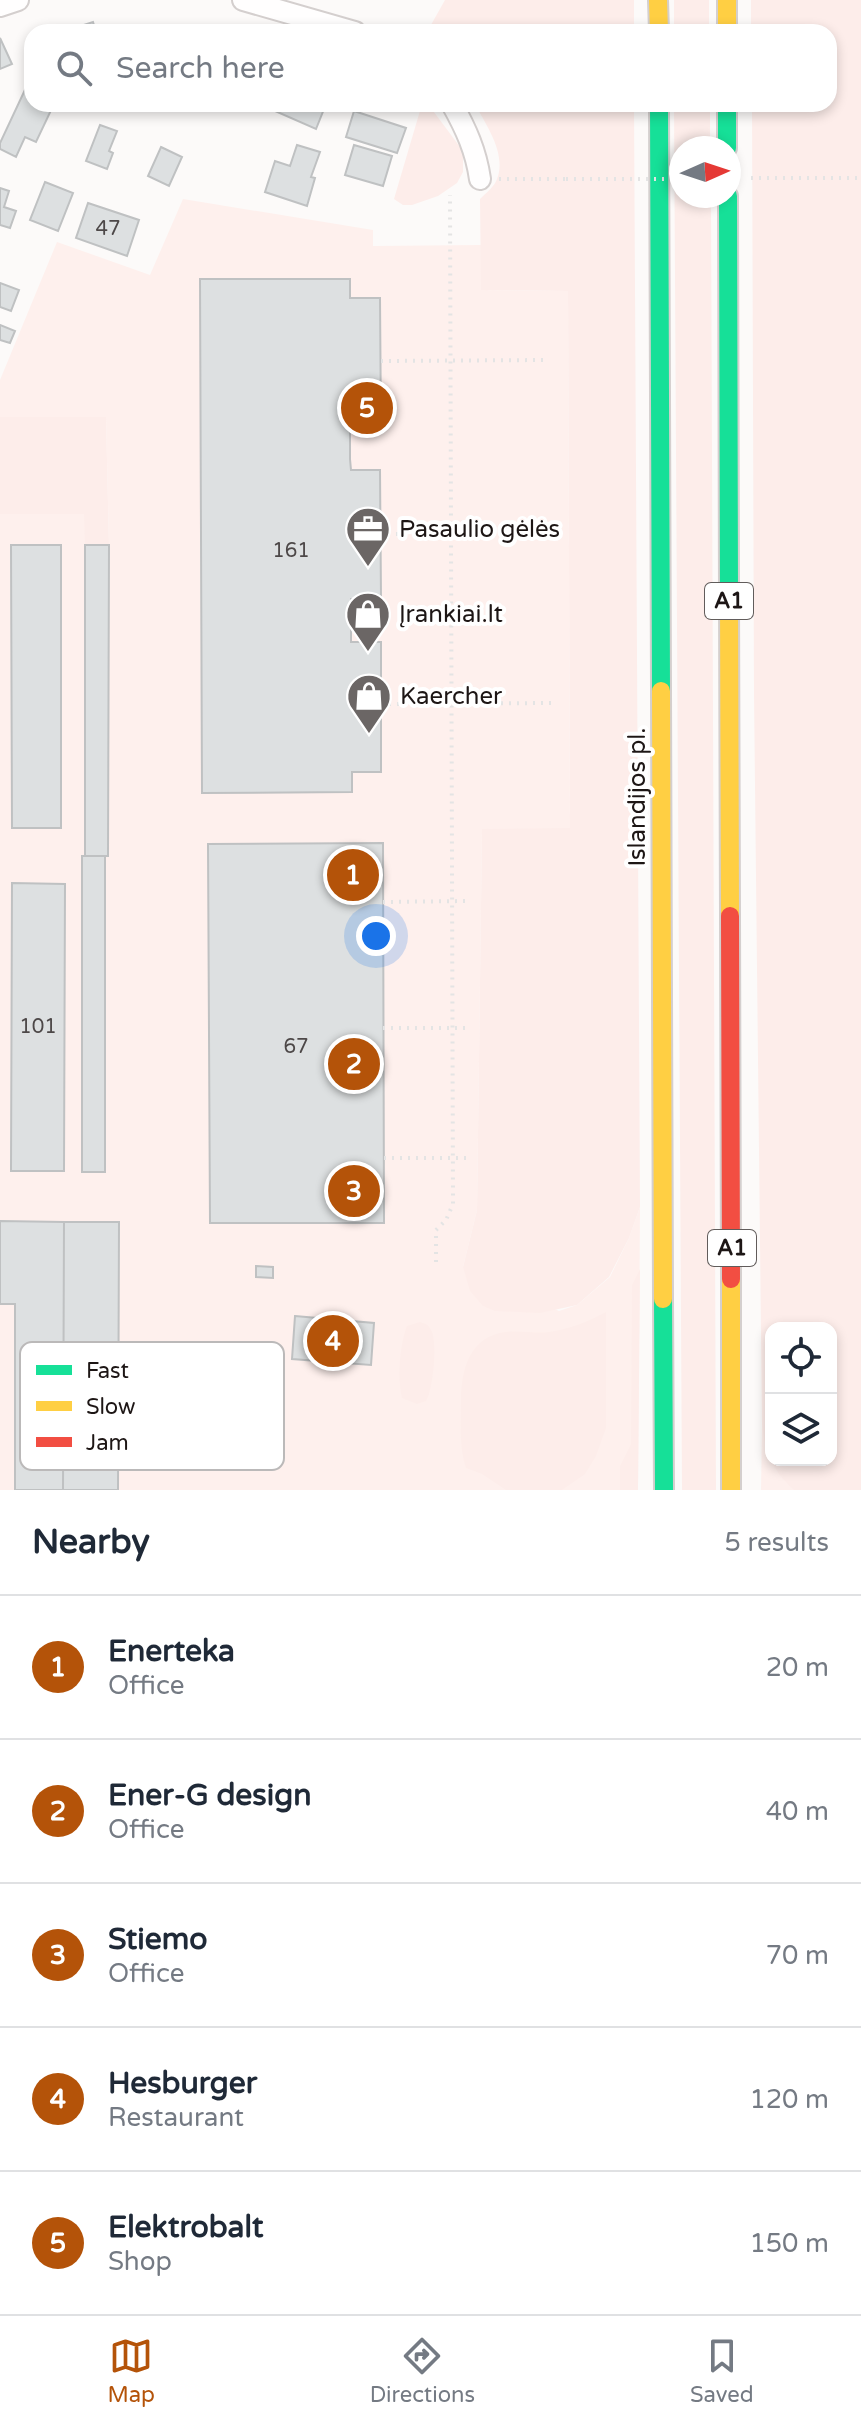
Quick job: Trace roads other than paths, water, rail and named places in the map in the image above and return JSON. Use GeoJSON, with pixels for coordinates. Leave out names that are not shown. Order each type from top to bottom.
{"type":"FeatureCollection","features":[{"type":"Feature","properties":{"kind":"highway"},"geometry":{"type":"LineString","coordinates":[[658,0],[659,24]]}},
{"type":"Feature","properties":{"kind":"highway"},"geometry":{"type":"LineString","coordinates":[[727,0],[727,24]]}},
{"type":"Feature","properties":{"kind":"highway","name":"Islandijos pl."},"geometry":{"type":"LineString","coordinates":[[659,112],[664,1490]]}},
{"type":"Feature","properties":{"kind":"highway"},"geometry":{"type":"LineString","coordinates":[[727,112],[727,136]]}},
{"type":"Feature","properties":{"kind":"highway","name":"A1"},"geometry":{"type":"LineString","coordinates":[[728,208],[731,1490]]}},
{"type":"Feature","properties":{"kind":"street"},"geometry":{"type":"LineString","coordinates":[[0,6],[18,0]]}},
{"type":"Feature","properties":{"kind":"street"},"geometry":{"type":"LineString","coordinates":[[243,0],[327,24]]}},
{"type":"Feature","properties":{"kind":"street"},"geometry":{"type":"LineString","coordinates":[[456,112],[477,157],[480,179]]}},
{"type":"Feature","properties":{"kind":"place","name":"Elektrobalt"},"geometry":{"type":"Point","coordinates":[367,408]}},
{"type":"Feature","properties":{"kind":"place","name":"Pasaulio gėlės"},"geometry":{"type":"Point","coordinates":[368,568]}},
{"type":"Feature","properties":{"kind":"place","name":"Įrankiai.lt"},"geometry":{"type":"Point","coordinates":[368,653]}},
{"type":"Feature","properties":{"kind":"place","name":"Kaercher"},"geometry":{"type":"Point","coordinates":[369,735]}},
{"type":"Feature","properties":{"kind":"place","name":"Enerteka"},"geometry":{"type":"Point","coordinates":[353,875]}},
{"type":"Feature","properties":{"kind":"place","name":"Ener-G design"},"geometry":{"type":"Point","coordinates":[354,1064]}},
{"type":"Feature","properties":{"kind":"place","name":"Stiemo"},"geometry":{"type":"Point","coordinates":[354,1191]}},
{"type":"Feature","properties":{"kind":"place","name":"Hesburger"},"geometry":{"type":"Point","coordinates":[333,1341]}}]}
